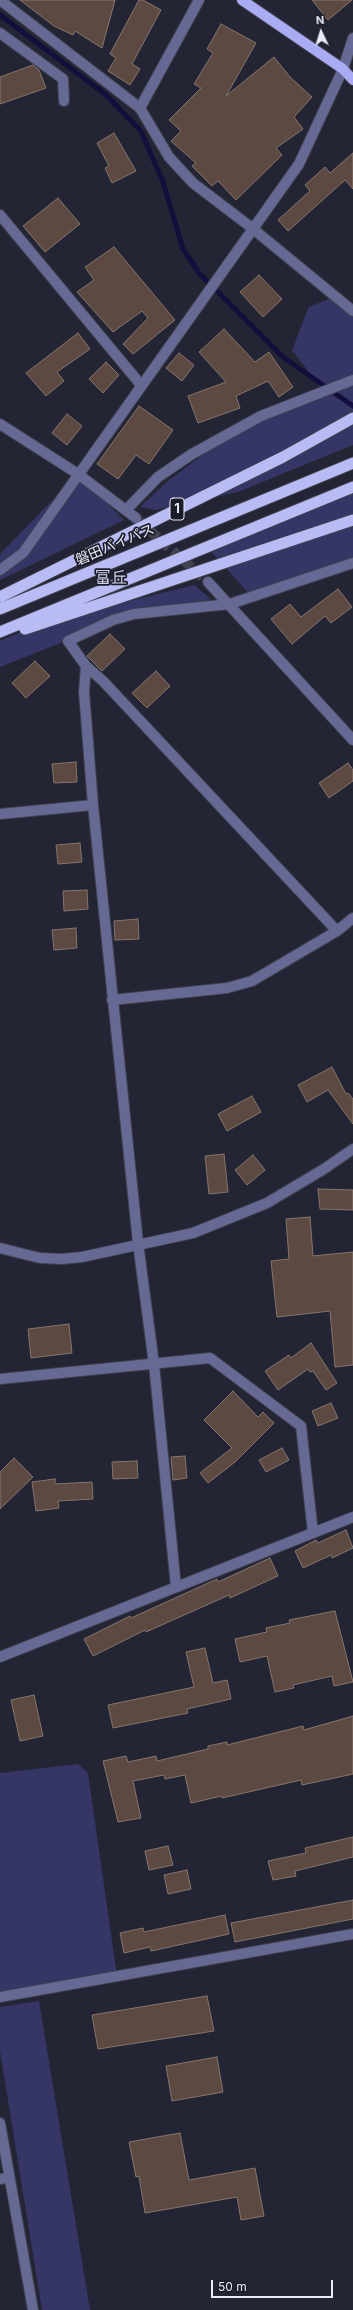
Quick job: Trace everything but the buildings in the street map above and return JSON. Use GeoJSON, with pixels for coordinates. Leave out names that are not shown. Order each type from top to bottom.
{"type":"FeatureCollection","features":[{"type":"Feature","properties":{"kind":"highway","name":"1"},"geometry":{"type":"LineString","coordinates":[[0,597],[282,457],[353,418]]}},
{"type":"Feature","properties":{"kind":"highway","name":"磐田バイパス"},"geometry":{"type":"LineString","coordinates":[[0,609],[353,463]]}},
{"type":"Feature","properties":{"kind":"highway"},"geometry":{"type":"LineString","coordinates":[[0,632],[353,487]]}},
{"type":"Feature","properties":{"kind":"highway"},"geometry":{"type":"LineString","coordinates":[[0,638],[353,520]]}},
{"type":"Feature","properties":{"kind":"main road"},"geometry":{"type":"LineString","coordinates":[[242,0],[343,69],[353,80]]}},
{"type":"Feature","properties":{"kind":"street"},"geometry":{"type":"LineString","coordinates":[[0,0],[140,108],[169,157],[193,183],[252,228],[353,311]]}},
{"type":"Feature","properties":{"kind":"street"},"geometry":{"type":"LineString","coordinates":[[140,108],[199,0]]}},
{"type":"Feature","properties":{"kind":"street"},"geometry":{"type":"LineString","coordinates":[[0,33],[63,79],[64,101]]}},
{"type":"Feature","properties":{"kind":"street"},"geometry":{"type":"LineString","coordinates":[[0,570],[23,553],[252,228],[299,164],[343,69],[353,38]]}},
{"type":"Feature","properties":{"kind":"street"},"geometry":{"type":"LineString","coordinates":[[0,215],[141,385]]}},
{"type":"Feature","properties":{"kind":"street"},"geometry":{"type":"LineString","coordinates":[[126,510],[158,477],[192,454],[261,416],[350,381]]}},
{"type":"Feature","properties":{"kind":"street"},"geometry":{"type":"LineString","coordinates":[[0,424],[78,474],[136,518]]}},
{"type":"Feature","properties":{"kind":"street"},"geometry":{"type":"LineString","coordinates":[[337,931],[103,681],[86,666],[68,641],[113,620],[134,614],[230,604],[353,563]]}},
{"type":"Feature","properties":{"kind":"street"},"geometry":{"type":"LineString","coordinates":[[208,582],[230,604],[353,740]]}},
{"type":"Feature","properties":{"kind":"street"},"geometry":{"type":"LineString","coordinates":[[86,666],[84,692],[92,805],[138,1243],[154,1364],[176,1586]]}},
{"type":"Feature","properties":{"kind":"street"},"geometry":{"type":"LineString","coordinates":[[0,814],[92,805]]}},
{"type":"Feature","properties":{"kind":"street"},"geometry":{"type":"LineString","coordinates":[[112,1000],[227,988],[252,981],[337,931],[353,918]]}},
{"type":"Feature","properties":{"kind":"street"},"geometry":{"type":"LineString","coordinates":[[0,1248],[40,1258],[62,1258],[82,1256],[193,1232],[231,1219],[267,1203],[324,1170],[353,1149]]}},
{"type":"Feature","properties":{"kind":"street"},"geometry":{"type":"LineString","coordinates":[[0,1380],[210,1358],[301,1426],[313,1533]]}},
{"type":"Feature","properties":{"kind":"street"},"geometry":{"type":"LineString","coordinates":[[0,1657],[353,1517]]}},
{"type":"Feature","properties":{"kind":"street"},"geometry":{"type":"LineString","coordinates":[[0,1997],[353,1934]]}},
{"type":"Feature","properties":{"kind":"street"},"geometry":{"type":"LineString","coordinates":[[0,2123],[5,2178],[33,2310]]}},
{"type":"Feature","properties":{"kind":"shaded area"},"geometry":{"type":"Polygon","coordinates":[[[336,296],[353,312],[353,445],[238,492],[155,510],[140,507],[169,480],[236,430],[323,391],[292,350],[309,307],[336,296]]]}},
{"type":"Feature","properties":{"kind":"shaded area"},"geometry":{"type":"Polygon","coordinates":[[[78,474],[124,520],[0,580],[0,554],[78,474]]]}},
{"type":"Feature","properties":{"kind":"shaded area"},"geometry":{"type":"Polygon","coordinates":[[[353,490],[353,563],[252,597],[207,547],[353,490]]]}},
{"type":"Feature","properties":{"kind":"shaded area"},"geometry":{"type":"Polygon","coordinates":[[[194,585],[211,599],[134,614],[0,667],[0,641],[42,623],[194,585]]]}},
{"type":"Feature","properties":{"kind":"shaded area"},"geometry":{"type":"Polygon","coordinates":[[[78,1764],[88,1773],[117,1976],[0,1996],[0,1773],[78,1764]]]}},
{"type":"Feature","properties":{"kind":"shaded area"},"geometry":{"type":"Polygon","coordinates":[[[39,2001],[90,2310],[42,2310],[0,2051],[0,2007],[39,2001]]]}},
{"type":"Feature","properties":{"kind":"waterway"},"geometry":{"type":"LineString","coordinates":[[0,15],[105,94],[141,131],[163,182],[183,249],[199,273],[283,357],[353,406]]}},
{"type":"Feature","properties":{"kind":"tunnel"},"geometry":{"type":"LineString","coordinates":[[139,521],[208,582]]}},
{"type":"Feature","properties":{"kind":"district","name":"富丘"},"geometry":{"type":"Point","coordinates":[111,578]}}]}
